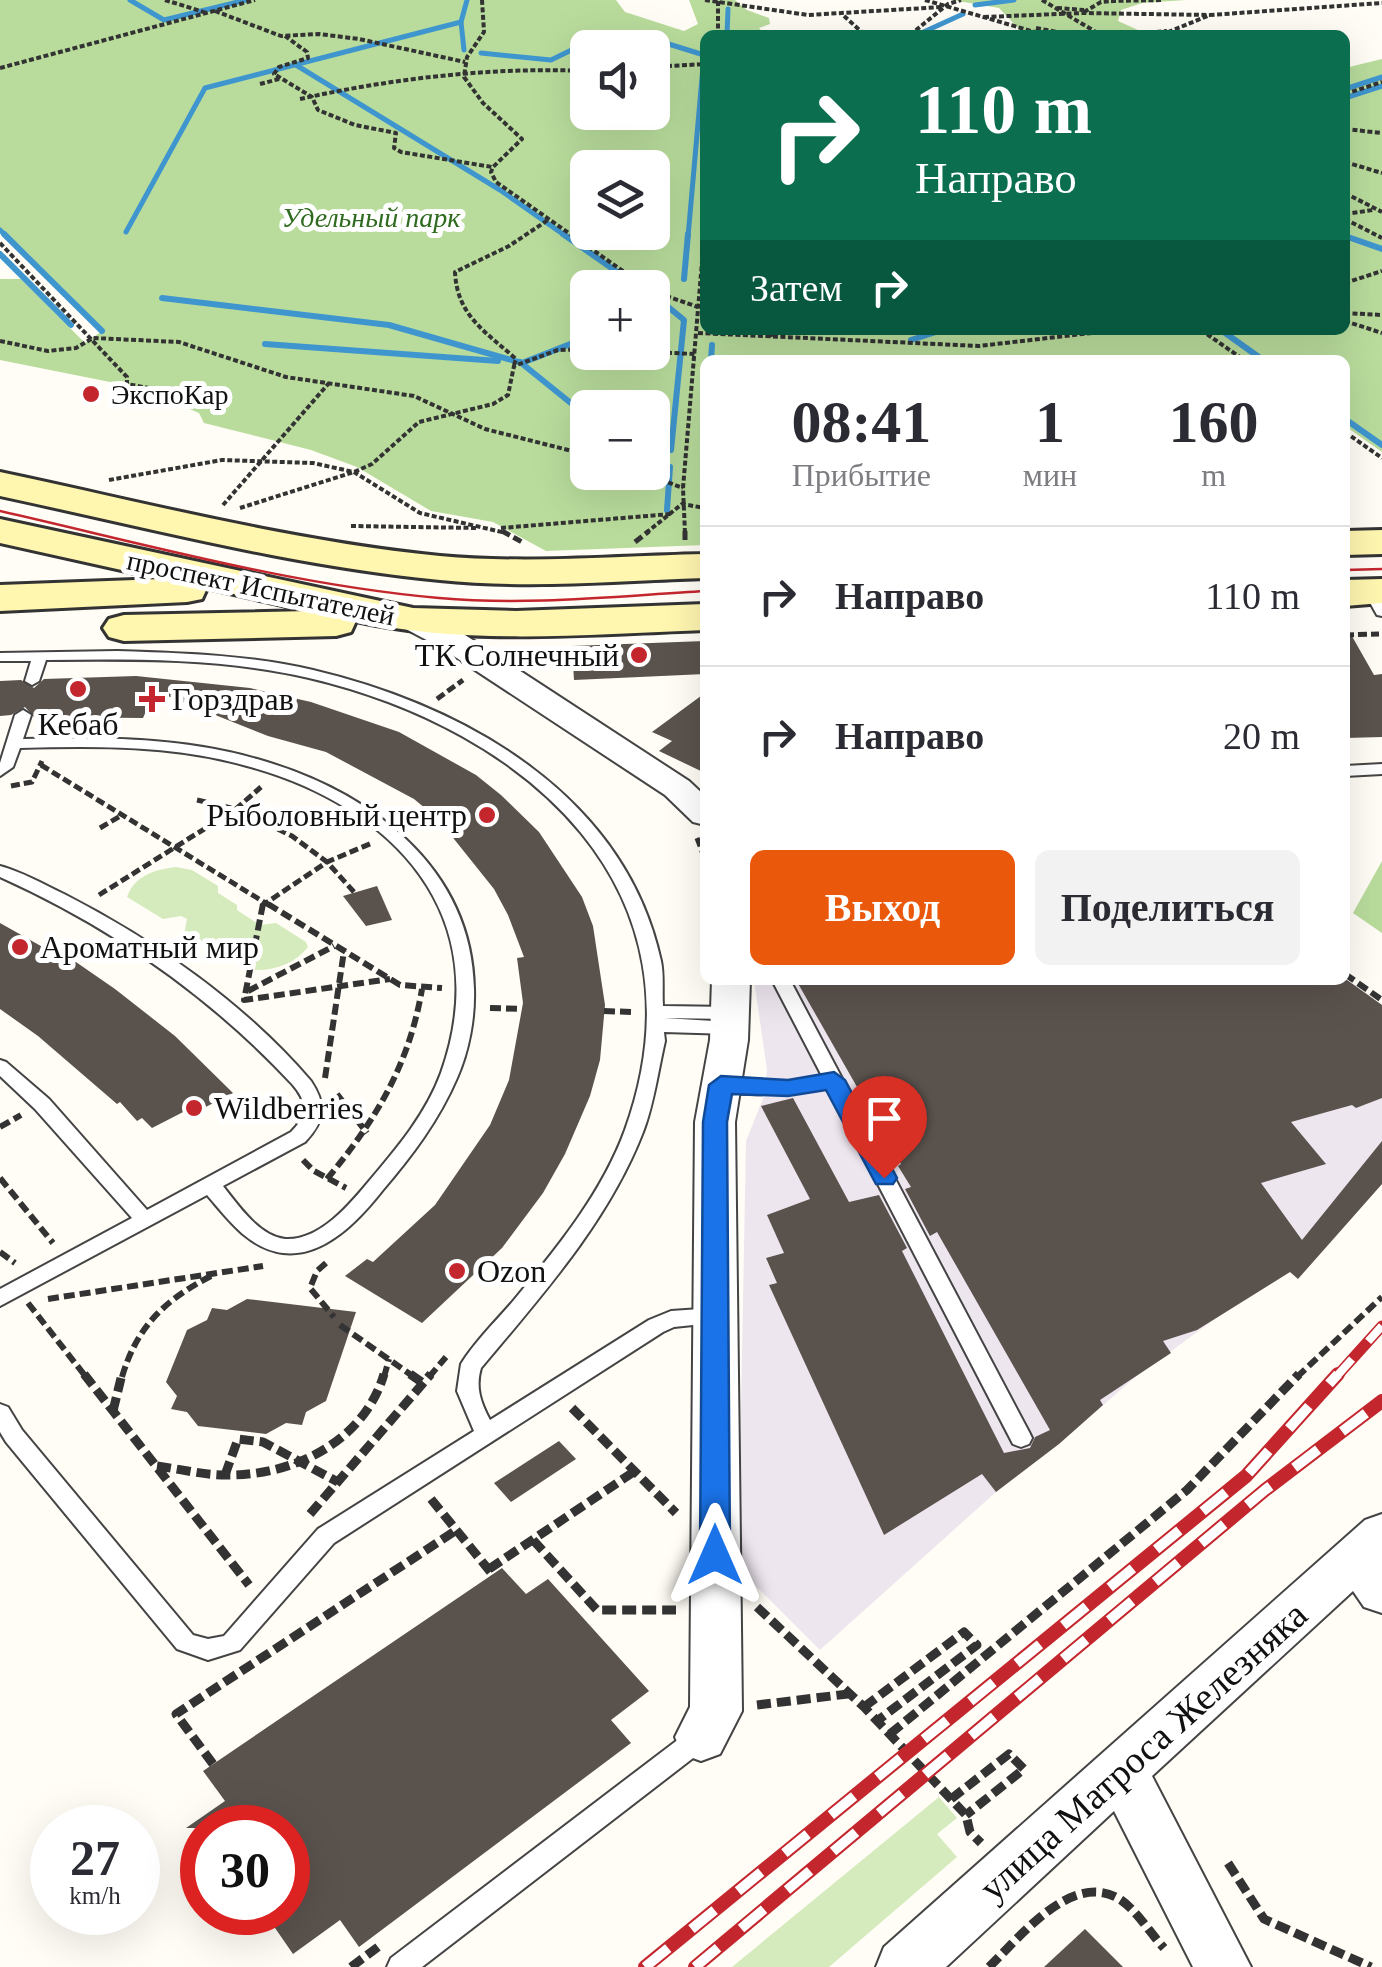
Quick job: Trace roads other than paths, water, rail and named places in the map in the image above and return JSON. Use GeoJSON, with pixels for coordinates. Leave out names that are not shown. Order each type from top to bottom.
{"type":"FeatureCollection","features":[{"type":"Feature","properties":{"kind":"main road","name":"проспект Испытателей"},"geometry":{"type":"LineString","coordinates":[[0,484],[260,538],[438,568],[498,572],[696,558]]}},
{"type":"Feature","properties":{"kind":"main road","name":"проспект Испытателей"},"geometry":{"type":"LineString","coordinates":[[0,532],[412,622],[516,624],[700,617]]}},
{"type":"Feature","properties":{"kind":"main road"},"geometry":{"type":"LineString","coordinates":[[210,576],[261,576],[278,570],[290,556],[286,549],[260,538]]}},
{"type":"Feature","properties":{"kind":"main road"},"geometry":{"type":"LineString","coordinates":[[1350,543],[1382,542]]}},
{"type":"Feature","properties":{"kind":"main road"},"geometry":{"type":"LineString","coordinates":[[16,597],[68,572],[72,564],[70,554],[60,545]]}},
{"type":"Feature","properties":{"kind":"main road"},"geometry":{"type":"LineString","coordinates":[[16,597],[498,572]]}},
{"type":"Feature","properties":{"kind":"main road"},"geometry":{"type":"LineString","coordinates":[[0,633],[412,622]]}},
{"type":"Feature","properties":{"kind":"street"},"geometry":{"type":"LineString","coordinates":[[412,622],[451,640],[661,778],[700,812]]}},
{"type":"Feature","properties":{"kind":"street"},"geometry":{"type":"LineString","coordinates":[[708,1724],[715,1122],[730,1007]]}},
{"type":"Feature","properties":{"kind":"street","name":"улица Матроса Железняка"},"geometry":{"type":"LineString","coordinates":[[904,1967],[1120,1768],[1374,1561]]}},
{"type":"Feature","properties":{"kind":"street"},"geometry":{"type":"LineString","coordinates":[[1120,1768],[1223,1967]]}},
{"type":"Feature","properties":{"kind":"lane"},"geometry":{"type":"LineString","coordinates":[[0,658],[148,654],[287,669],[365,688],[414,705],[485,740],[532,772],[573,808],[616,864],[644,926],[652,958],[657,1020],[646,1092],[619,1165],[573,1240],[472,1364],[465,1379],[468,1396],[486,1434]]}},
{"type":"Feature","properties":{"kind":"lane"},"geometry":{"type":"LineString","coordinates":[[32,681],[40,656]]}},
{"type":"Feature","properties":{"kind":"lane"},"geometry":{"type":"LineString","coordinates":[[0,771],[8,764],[22,715]]}},
{"type":"Feature","properties":{"kind":"lane"},"geometry":{"type":"LineString","coordinates":[[14,744],[110,742],[184,748],[280,771],[341,798],[393,834],[430,874],[456,920],[464,946],[468,986],[458,1058],[430,1119],[384,1179],[323,1236],[306,1244],[286,1246],[268,1242],[210,1185]]}},
{"type":"Feature","properties":{"kind":"lane"},"geometry":{"type":"LineString","coordinates":[[1350,771],[1382,769]]}},
{"type":"Feature","properties":{"kind":"lane"},"geometry":{"type":"LineString","coordinates":[[0,871],[87,912],[169,964],[231,1014],[311,1095],[315,1109],[310,1124],[298,1137],[2,1294]]}},
{"type":"Feature","properties":{"kind":"lane"},"geometry":{"type":"LineString","coordinates":[[784,985],[1020,1438]]}},
{"type":"Feature","properties":{"kind":"lane"},"geometry":{"type":"LineString","coordinates":[[657,1020],[730,1007]]}},
{"type":"Feature","properties":{"kind":"lane"},"geometry":{"type":"LineString","coordinates":[[0,1066],[42,1104],[145,1220]]}},
{"type":"Feature","properties":{"kind":"lane"},"geometry":{"type":"LineString","coordinates":[[721,1085],[788,1088],[834,1080]]}},
{"type":"Feature","properties":{"kind":"lane"},"geometry":{"type":"LineString","coordinates":[[0,1413],[14,1436],[185,1642],[198,1650],[216,1650],[232,1644],[326,1536],[656,1326],[671,1319],[715,1316]]}},
{"type":"Feature","properties":{"kind":"lane"},"geometry":{"type":"LineString","coordinates":[[400,1967],[708,1724]]}},
{"type":"Feature","properties":{"kind":"waterway"},"geometry":{"type":"LineString","coordinates":[[130,0],[164,20],[246,0]]}},
{"type":"Feature","properties":{"kind":"waterway"},"geometry":{"type":"LineString","coordinates":[[461,22],[467,0]]}},
{"type":"Feature","properties":{"kind":"waterway"},"geometry":{"type":"LineString","coordinates":[[975,5],[1014,0]]}},
{"type":"Feature","properties":{"kind":"waterway"},"geometry":{"type":"LineString","coordinates":[[727,30],[728,9]]}},
{"type":"Feature","properties":{"kind":"waterway"},"geometry":{"type":"LineString","coordinates":[[928,30],[963,14]]}},
{"type":"Feature","properties":{"kind":"waterway"},"geometry":{"type":"LineString","coordinates":[[126,232],[205,88],[461,22]]}},
{"type":"Feature","properties":{"kind":"waterway"},"geometry":{"type":"LineString","coordinates":[[461,22],[464,50]]}},
{"type":"Feature","properties":{"kind":"waterway"},"geometry":{"type":"LineString","coordinates":[[481,53],[551,60],[592,40],[624,37],[659,41],[700,54]]}},
{"type":"Feature","properties":{"kind":"waterway"},"geometry":{"type":"LineString","coordinates":[[296,65],[500,190],[567,237]]}},
{"type":"Feature","properties":{"kind":"waterway"},"geometry":{"type":"LineString","coordinates":[[1350,87],[1382,77]]}},
{"type":"Feature","properties":{"kind":"waterway"},"geometry":{"type":"LineString","coordinates":[[1350,96],[1382,86]]}},
{"type":"Feature","properties":{"kind":"waterway"},"geometry":{"type":"LineString","coordinates":[[688,237],[700,100]]}},
{"type":"Feature","properties":{"kind":"waterway"},"geometry":{"type":"LineString","coordinates":[[0,230],[4,234]]}},
{"type":"Feature","properties":{"kind":"waterway"},"geometry":{"type":"LineString","coordinates":[[4,234],[102,331]]}},
{"type":"Feature","properties":{"kind":"waterway"},"geometry":{"type":"LineString","coordinates":[[4,234],[7,237]]}},
{"type":"Feature","properties":{"kind":"waterway"},"geometry":{"type":"LineString","coordinates":[[563,234],[614,270]]}},
{"type":"Feature","properties":{"kind":"waterway"},"geometry":{"type":"LineString","coordinates":[[684,279],[688,234]]}},
{"type":"Feature","properties":{"kind":"waterway"},"geometry":{"type":"LineString","coordinates":[[1350,238],[1382,249]]}},
{"type":"Feature","properties":{"kind":"waterway"},"geometry":{"type":"LineString","coordinates":[[0,254],[71,325]]}},
{"type":"Feature","properties":{"kind":"waterway"},"geometry":{"type":"LineString","coordinates":[[162,298],[389,325],[521,363]]}},
{"type":"Feature","properties":{"kind":"waterway"},"geometry":{"type":"LineString","coordinates":[[670,308],[684,320],[670,450]]}},
{"type":"Feature","properties":{"kind":"waterway"},"geometry":{"type":"LineString","coordinates":[[911,340],[926,335]]}},
{"type":"Feature","properties":{"kind":"waterway"},"geometry":{"type":"LineString","coordinates":[[1228,335],[1256,355]]}},
{"type":"Feature","properties":{"kind":"waterway"},"geometry":{"type":"LineString","coordinates":[[265,344],[498,361]]}},
{"type":"Feature","properties":{"kind":"waterway"},"geometry":{"type":"LineString","coordinates":[[521,363],[570,344]]}},
{"type":"Feature","properties":{"kind":"waterway"},"geometry":{"type":"LineString","coordinates":[[711,355],[712,345]]}},
{"type":"Feature","properties":{"kind":"waterway"},"geometry":{"type":"LineString","coordinates":[[521,363],[570,402]]}},
{"type":"Feature","properties":{"kind":"waterway"},"geometry":{"type":"LineString","coordinates":[[1350,423],[1382,445]]}},
{"type":"Feature","properties":{"kind":"waterway"},"geometry":{"type":"LineString","coordinates":[[667,510],[668,490]]}},
{"type":"Feature","properties":{"kind":"tram line"},"geometry":{"type":"LineString","coordinates":[[0,511],[218,562],[384,592],[506,601],[700,591]]}},
{"type":"Feature","properties":{"kind":"tram line"},"geometry":{"type":"LineString","coordinates":[[1350,570],[1382,569]]}},
{"type":"Feature","properties":{"kind":"railway"},"geometry":{"type":"LineString","coordinates":[[1336,1377],[1382,1326]]}},
{"type":"Feature","properties":{"kind":"railway"},"geometry":{"type":"LineString","coordinates":[[645,1967],[1246,1476],[1338,1374]]}},
{"type":"Feature","properties":{"kind":"railway"},"geometry":{"type":"LineString","coordinates":[[695,1967],[1265,1490],[1382,1401]]}},
{"type":"Feature","properties":{"kind":"place","name":"ЭкспоКар"},"geometry":{"type":"Point","coordinates":[91,394]}},
{"type":"Feature","properties":{"kind":"place","name":"ТК Солнечный"},"geometry":{"type":"Point","coordinates":[639,655]}},
{"type":"Feature","properties":{"kind":"place","name":"Кебаб"},"geometry":{"type":"Point","coordinates":[78,689]}},
{"type":"Feature","properties":{"kind":"place","name":"Горздрав"},"geometry":{"type":"Point","coordinates":[152,699]}},
{"type":"Feature","properties":{"kind":"place","name":"Рыболовный центр"},"geometry":{"type":"Point","coordinates":[487,815]}},
{"type":"Feature","properties":{"kind":"place","name":"Ароматный мир"},"geometry":{"type":"Point","coordinates":[20,947]}},
{"type":"Feature","properties":{"kind":"place","name":"Wildberries"},"geometry":{"type":"Point","coordinates":[194,1108]}},
{"type":"Feature","properties":{"kind":"place","name":"Ozon"},"geometry":{"type":"Point","coordinates":[457,1271]}},
{"type":"Feature","properties":{"kind":"park label","name":"Удельный парк"},"geometry":{"type":"Point","coordinates":[371,217]}}]}
